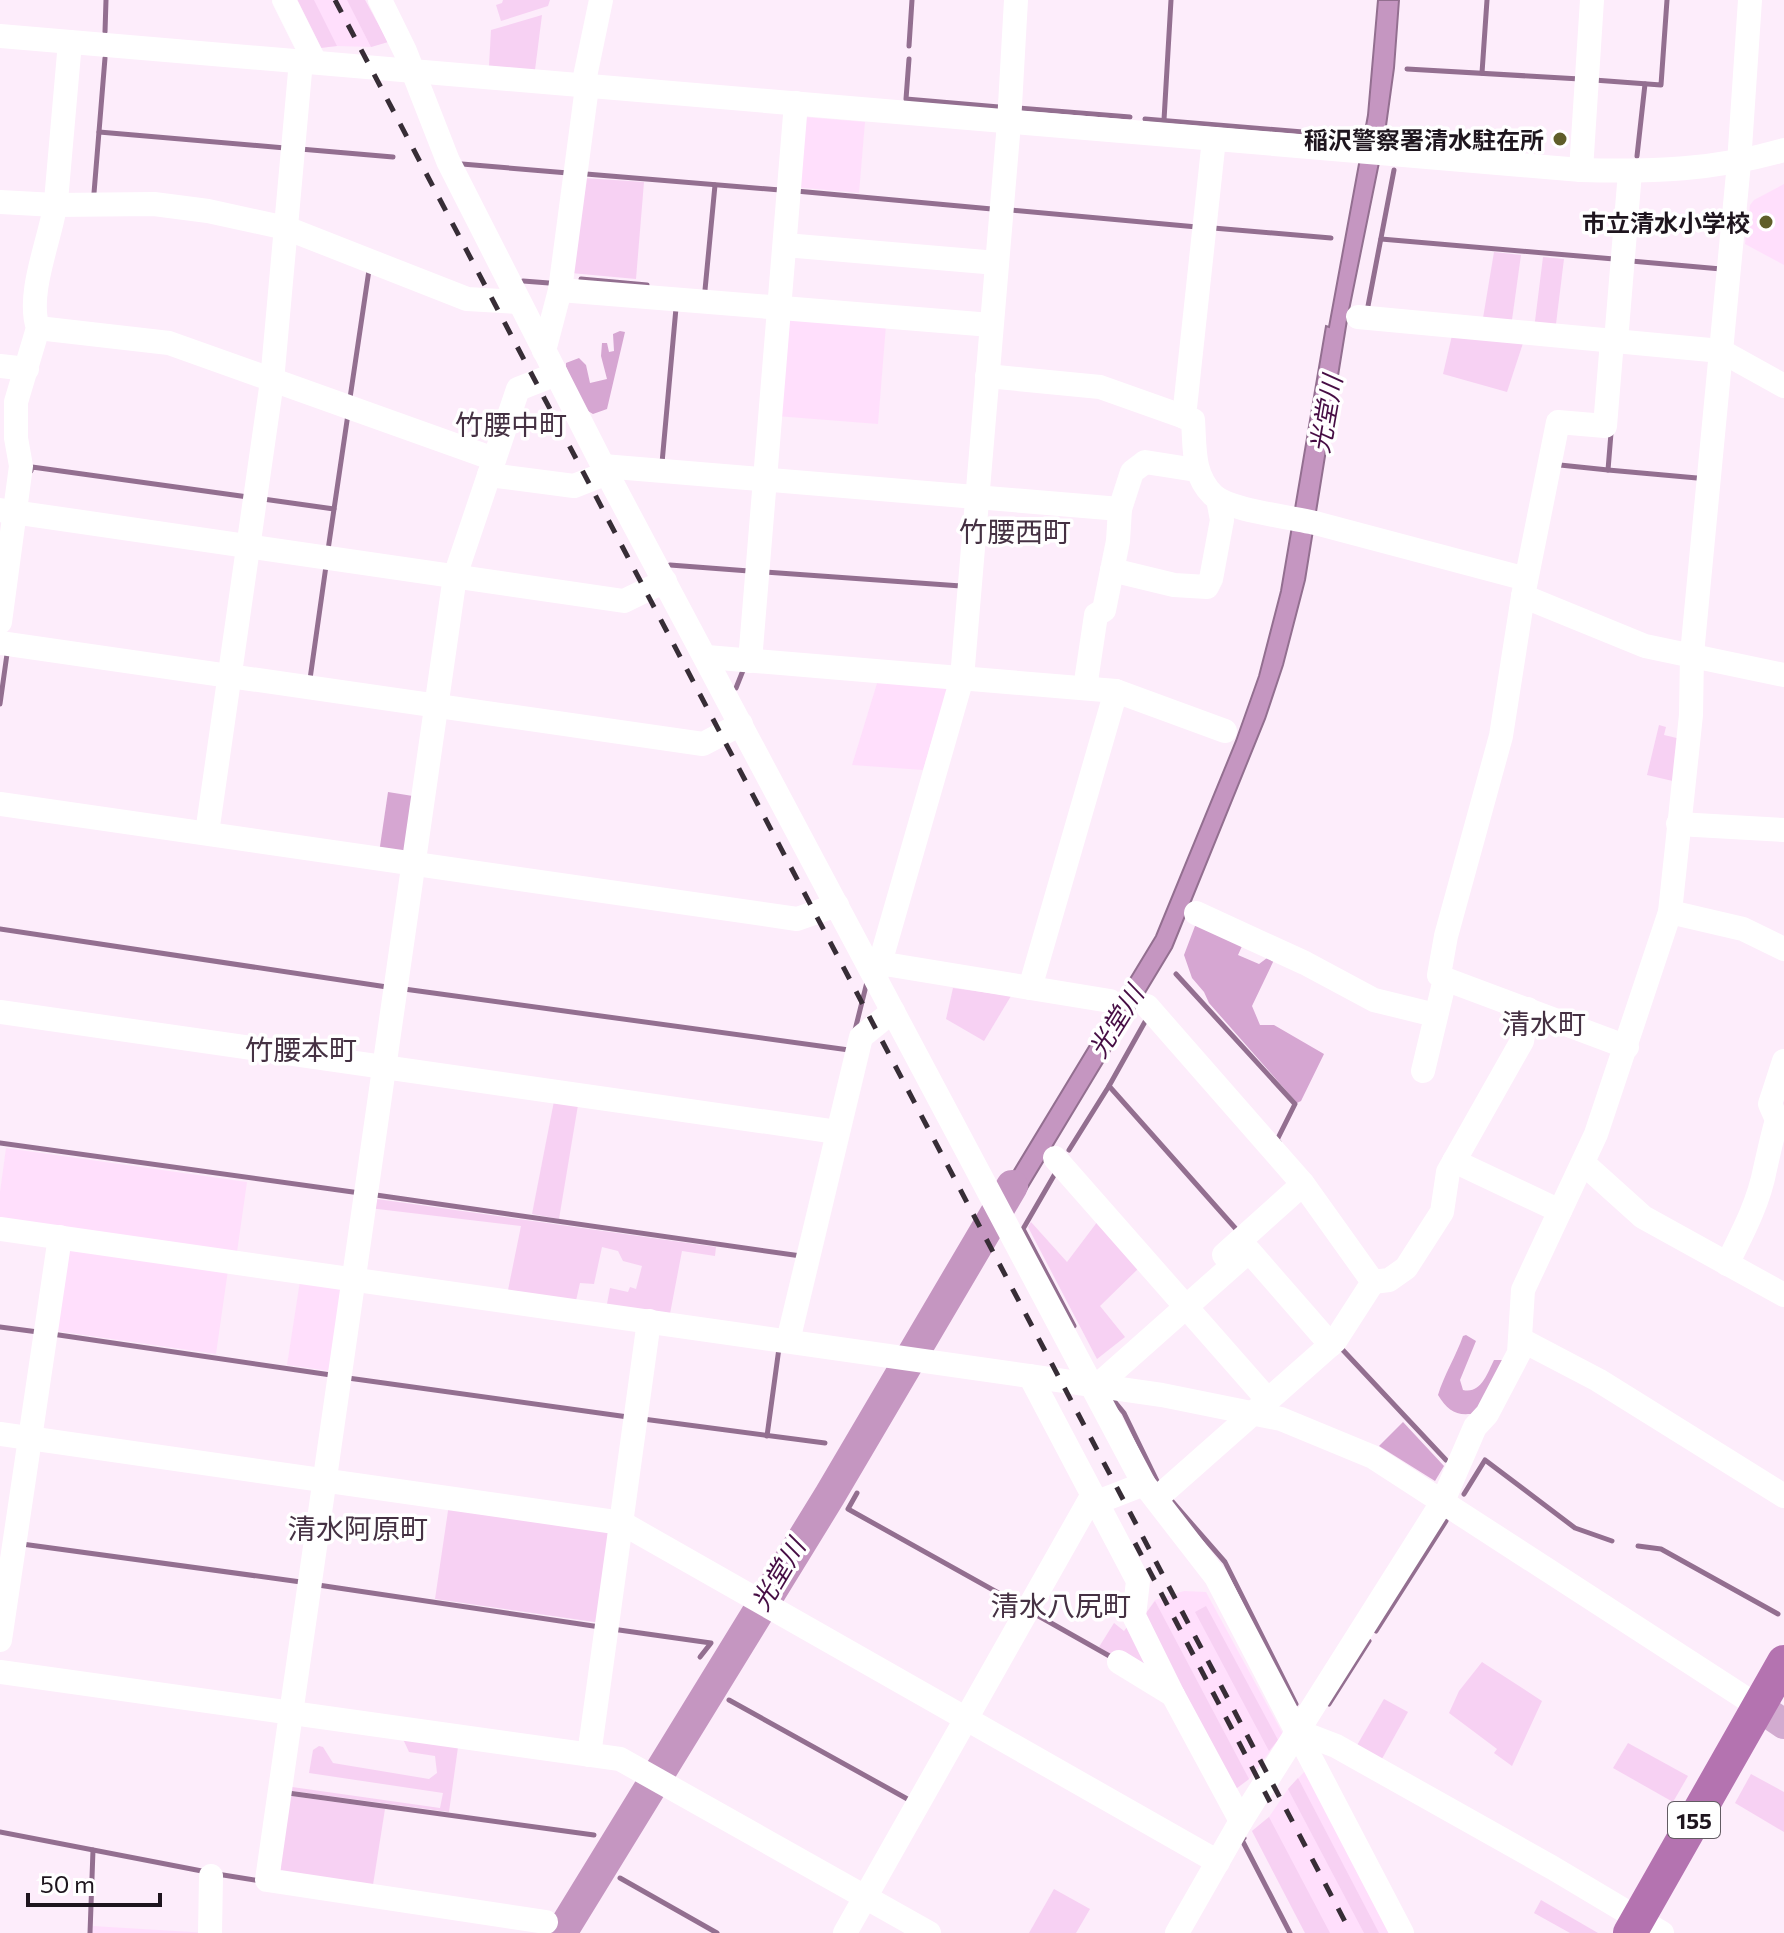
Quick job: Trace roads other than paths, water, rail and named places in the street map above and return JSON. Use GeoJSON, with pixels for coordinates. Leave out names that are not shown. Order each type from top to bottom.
{"type":"FeatureCollection","features":[{"type":"Feature","properties":{"kind":"highway","name":"155"},"geometry":{"type":"LineString","coordinates":[[1643,1928],[1772,1716],[1784,1662]]}},
{"type":"Feature","properties":{"kind":"street"},"geometry":{"type":"LineString","coordinates":[[207,833],[272,381],[286,228],[308,62],[284,0]]}},
{"type":"Feature","properties":{"kind":"street"},"geometry":{"type":"LineString","coordinates":[[380,0],[413,71],[448,161],[605,469],[837,905],[878,970],[893,1011],[1150,1491],[1216,1577],[1402,1933]]}},
{"type":"Feature","properties":{"kind":"street"},"geometry":{"type":"LineString","coordinates":[[544,351],[560,290],[585,86],[601,0]]}},
{"type":"Feature","properties":{"kind":"street"},"geometry":{"type":"LineString","coordinates":[[878,970],[962,678],[1009,123],[1016,0]]}},
{"type":"Feature","properties":{"kind":"street"},"geometry":{"type":"LineString","coordinates":[[1581,170],[1592,0]]}},
{"type":"Feature","properties":{"kind":"street"},"geometry":{"type":"LineString","coordinates":[[1177,1933],[1241,1821],[1443,1501],[1475,1427],[1487,1414],[1519,1353],[1523,1290],[1583,1163],[1627,1047],[1670,912],[1691,715],[1692,654],[1739,163],[1750,0]]}},
{"type":"Feature","properties":{"kind":"street"},"geometry":{"type":"LineString","coordinates":[[0,36],[1581,170],[1630,172],[1739,163],[1784,150]]}},
{"type":"Feature","properties":{"kind":"street"},"geometry":{"type":"LineString","coordinates":[[0,622],[8,511],[21,466],[16,438],[16,402],[38,328],[35,318],[37,288],[55,205],[70,42]]}},
{"type":"Feature","properties":{"kind":"street"},"geometry":{"type":"LineString","coordinates":[[750,661],[796,103]]}},
{"type":"Feature","properties":{"kind":"street"},"geometry":{"type":"LineString","coordinates":[[1184,417],[1214,139]]}},
{"type":"Feature","properties":{"kind":"street"},"geometry":{"type":"LineString","coordinates":[[1627,1047],[1439,975],[1446,936],[1501,736],[1525,587],[1558,422],[1605,426],[1630,172]]}},
{"type":"Feature","properties":{"kind":"street"},"geometry":{"type":"LineString","coordinates":[[0,202],[154,204],[208,211],[286,228],[467,299],[519,302]]}},
{"type":"Feature","properties":{"kind":"street"},"geometry":{"type":"LineString","coordinates":[[785,245],[997,263]]}},
{"type":"Feature","properties":{"kind":"street"},"geometry":{"type":"LineString","coordinates":[[560,290],[991,325]]}},
{"type":"Feature","properties":{"kind":"street"},"geometry":{"type":"LineString","coordinates":[[1358,317],[1721,351],[1784,386]]}},
{"type":"Feature","properties":{"kind":"street"},"geometry":{"type":"LineString","coordinates":[[38,328],[169,343],[213,357],[491,467],[574,486],[605,469],[765,478],[1120,509]]}},
{"type":"Feature","properties":{"kind":"street"},"geometry":{"type":"LineString","coordinates":[[0,366],[27,369]]}},
{"type":"Feature","properties":{"kind":"street"},"geometry":{"type":"LineString","coordinates":[[546,1922],[267,1880],[455,576],[518,389],[556,374]]}},
{"type":"Feature","properties":{"kind":"street"},"geometry":{"type":"LineString","coordinates":[[987,376],[1100,387],[1193,420],[1196,470],[1218,499],[1319,524],[1525,587],[1645,646],[1784,675]]}},
{"type":"Feature","properties":{"kind":"street"},"geometry":{"type":"LineString","coordinates":[[1085,688],[1096,615],[1104,610],[1118,541],[1120,509],[1132,472],[1145,462],[1196,470]]}},
{"type":"Feature","properties":{"kind":"street"},"geometry":{"type":"LineString","coordinates":[[1112,570],[1174,585],[1207,587],[1222,520],[1218,499]]}},
{"type":"Feature","properties":{"kind":"street"},"geometry":{"type":"LineString","coordinates":[[8,511],[624,601],[665,581]]}},
{"type":"Feature","properties":{"kind":"street"},"geometry":{"type":"LineString","coordinates":[[0,643],[703,744],[741,724]]}},
{"type":"Feature","properties":{"kind":"street"},"geometry":{"type":"LineString","coordinates":[[707,657],[1116,691],[1225,731]]}},
{"type":"Feature","properties":{"kind":"street"},"geometry":{"type":"LineString","coordinates":[[1030,988],[1116,691]]}},
{"type":"Feature","properties":{"kind":"street"},"geometry":{"type":"LineString","coordinates":[[0,804],[797,919],[837,905]]}},
{"type":"Feature","properties":{"kind":"street"},"geometry":{"type":"LineString","coordinates":[[1678,824],[1784,830]]}},
{"type":"Feature","properties":{"kind":"street"},"geometry":{"type":"LineString","coordinates":[[1670,912],[1743,929],[1784,949]]}},
{"type":"Feature","properties":{"kind":"street"},"geometry":{"type":"LineString","coordinates":[[1196,913],[1305,963],[1374,1000],[1435,1015]]}},
{"type":"Feature","properties":{"kind":"street"},"geometry":{"type":"LineString","coordinates":[[878,970],[1110,1001]]}},
{"type":"Feature","properties":{"kind":"street"},"geometry":{"type":"LineString","coordinates":[[1423,1071],[1445,979]]}},
{"type":"Feature","properties":{"kind":"street"},"geometry":{"type":"LineString","coordinates":[[1147,1006],[1303,1184],[1373,1282]]}},
{"type":"Feature","properties":{"kind":"street"},"geometry":{"type":"LineString","coordinates":[[1093,1500],[1150,1491],[1261,1406],[1331,1345],[1373,1282],[1389,1280],[1406,1268],[1442,1212],[1448,1172],[1522,1041],[1528,1009]]}},
{"type":"Feature","properties":{"kind":"street"},"geometry":{"type":"LineString","coordinates":[[788,1341],[861,1037],[893,1011]]}},
{"type":"Feature","properties":{"kind":"street"},"geometry":{"type":"LineString","coordinates":[[0,1012],[837,1132]]}},
{"type":"Feature","properties":{"kind":"street"},"geometry":{"type":"LineString","coordinates":[[1727,1264],[1746,1227],[1765,1169],[1766,1153],[1777,1120],[1770,1104],[1784,1061]]}},
{"type":"Feature","properties":{"kind":"street"},"geometry":{"type":"LineString","coordinates":[[1055,1158],[1182,1302],[1261,1406],[1281,1419],[1373,1457],[1772,1716]]}},
{"type":"Feature","properties":{"kind":"street"},"geometry":{"type":"LineString","coordinates":[[1454,1161],[1560,1211]]}},
{"type":"Feature","properties":{"kind":"street"},"geometry":{"type":"LineString","coordinates":[[1583,1163],[1643,1217],[1784,1295]]}},
{"type":"Feature","properties":{"kind":"street"},"geometry":{"type":"LineString","coordinates":[[1093,1382],[1182,1302],[1303,1184]]}},
{"type":"Feature","properties":{"kind":"street"},"geometry":{"type":"LineString","coordinates":[[0,1229],[1030,1376],[1261,1406]]}},
{"type":"Feature","properties":{"kind":"street"},"geometry":{"type":"LineString","coordinates":[[0,1640],[60,1237]]}},
{"type":"Feature","properties":{"kind":"street"},"geometry":{"type":"LineString","coordinates":[[1182,1302],[1249,1251],[1331,1345]]}},
{"type":"Feature","properties":{"kind":"street"},"geometry":{"type":"LineString","coordinates":[[589,1755],[649,1321]]}},
{"type":"Feature","properties":{"kind":"street"},"geometry":{"type":"LineString","coordinates":[[1520,1339],[1598,1380],[1784,1496]]}},
{"type":"Feature","properties":{"kind":"street"},"geometry":{"type":"LineString","coordinates":[[1030,1376],[1138,1581],[1134,1616],[1241,1821]]}},
{"type":"Feature","properties":{"kind":"street"},"geometry":{"type":"LineString","coordinates":[[0,1434],[622,1523],[1218,1862]]}},
{"type":"Feature","properties":{"kind":"street"},"geometry":{"type":"LineString","coordinates":[[845,1933],[1093,1500]]}},
{"type":"Feature","properties":{"kind":"street"},"geometry":{"type":"LineString","coordinates":[[1119,1662],[1173,1695]]}},
{"type":"Feature","properties":{"kind":"street"},"geometry":{"type":"LineString","coordinates":[[0,1672],[620,1759],[929,1933]]}},
{"type":"Feature","properties":{"kind":"street"},"geometry":{"type":"LineString","coordinates":[[1297,1731],[1336,1746],[1553,1868],[1643,1928]]}},
{"type":"Feature","properties":{"kind":"street"},"geometry":{"type":"LineString","coordinates":[[210,1933],[211,1876]]}},
{"type":"Feature","properties":{"kind":"water"},"geometry":{"type":"Polygon","coordinates":[[[1378,0],[1399,0],[1385,133],[1347,320],[1305,580],[1283,665],[1265,719],[1172,948],[1008,1220],[996,1200],[1156,936],[1236,741],[1259,676],[1281,591],[1326,326],[1329,327],[1368,115],[1378,0]]]}},
{"type":"Feature","properties":{"kind":"waterway"},"geometry":{"type":"LineString","coordinates":[[105,32],[106,0]]}},
{"type":"Feature","properties":{"kind":"waterway"},"geometry":{"type":"LineString","coordinates":[[909,46],[912,0]]}},
{"type":"Feature","properties":{"kind":"waterway"},"geometry":{"type":"LineString","coordinates":[[1164,120],[1171,0]]}},
{"type":"Feature","properties":{"kind":"waterway"},"geometry":{"type":"LineString","coordinates":[[1482,73],[1487,0]]}},
{"type":"Feature","properties":{"kind":"waterway"},"geometry":{"type":"LineString","coordinates":[[1594,80],[1661,85],[1667,0]]}},
{"type":"Feature","properties":{"kind":"waterway"},"geometry":{"type":"LineString","coordinates":[[94,193],[105,58]]}},
{"type":"Feature","properties":{"kind":"waterway"},"geometry":{"type":"LineString","coordinates":[[909,59],[906,99],[999,107]]}},
{"type":"Feature","properties":{"kind":"waterway"},"geometry":{"type":"LineString","coordinates":[[1407,69],[1580,79]]}},
{"type":"Feature","properties":{"kind":"waterway"},"geometry":{"type":"LineString","coordinates":[[1637,156],[1645,84]]}},
{"type":"Feature","properties":{"kind":"waterway"},"geometry":{"type":"LineString","coordinates":[[1018,108],[1130,117]]}},
{"type":"Feature","properties":{"kind":"waterway"},"geometry":{"type":"LineString","coordinates":[[1145,119],[1351,136]]}},
{"type":"Feature","properties":{"kind":"waterway"},"geometry":{"type":"LineString","coordinates":[[99,132],[285,148]]}},
{"type":"Feature","properties":{"kind":"waterway"},"geometry":{"type":"LineString","coordinates":[[300,149],[393,157]]}},
{"type":"Feature","properties":{"kind":"waterway"},"geometry":{"type":"LineString","coordinates":[[462,164],[568,173]]}},
{"type":"Feature","properties":{"kind":"waterway"},"geometry":{"type":"LineString","coordinates":[[1368,306],[1394,170]]}},
{"type":"Feature","properties":{"kind":"waterway"},"geometry":{"type":"LineString","coordinates":[[586,174],[780,190]]}},
{"type":"Feature","properties":{"kind":"waterway"},"geometry":{"type":"LineString","coordinates":[[705,290],[715,185]]}},
{"type":"Feature","properties":{"kind":"waterway"},"geometry":{"type":"LineString","coordinates":[[796,191],[992,209]]}},
{"type":"Feature","properties":{"kind":"waterway"},"geometry":{"type":"LineString","coordinates":[[1011,210],[1197,227]]}},
{"type":"Feature","properties":{"kind":"waterway"},"geometry":{"type":"LineString","coordinates":[[1213,228],[1331,238]]}},
{"type":"Feature","properties":{"kind":"waterway"},"geometry":{"type":"LineString","coordinates":[[1381,239],[1614,259]]}},
{"type":"Feature","properties":{"kind":"waterway"},"geometry":{"type":"LineString","coordinates":[[1631,261],[1721,269]]}},
{"type":"Feature","properties":{"kind":"waterway"},"geometry":{"type":"LineString","coordinates":[[350,398],[369,270]]}},
{"type":"Feature","properties":{"kind":"waterway"},"geometry":{"type":"LineString","coordinates":[[581,279],[647,285]]}},
{"type":"Feature","properties":{"kind":"waterway"},"geometry":{"type":"LineString","coordinates":[[523,281],[549,283]]}},
{"type":"Feature","properties":{"kind":"waterway"},"geometry":{"type":"LineString","coordinates":[[662,463],[676,308]]}},
{"type":"Feature","properties":{"kind":"waterway"},"geometry":{"type":"LineString","coordinates":[[328,550],[348,414]]}},
{"type":"Feature","properties":{"kind":"waterway"},"geometry":{"type":"LineString","coordinates":[[1611,433],[1608,470],[1697,478]]}},
{"type":"Feature","properties":{"kind":"waterway"},"geometry":{"type":"LineString","coordinates":[[1560,465],[1608,470]]}},
{"type":"Feature","properties":{"kind":"waterway"},"geometry":{"type":"LineString","coordinates":[[31,471],[32,467],[248,497]]}},
{"type":"Feature","properties":{"kind":"waterway"},"geometry":{"type":"LineString","coordinates":[[263,499],[334,509]]}},
{"type":"Feature","properties":{"kind":"waterway"},"geometry":{"type":"LineString","coordinates":[[670,565],[749,571]]}},
{"type":"Feature","properties":{"kind":"waterway"},"geometry":{"type":"LineString","coordinates":[[310,679],[326,566]]}},
{"type":"Feature","properties":{"kind":"waterway"},"geometry":{"type":"LineString","coordinates":[[765,572],[961,586]]}},
{"type":"Feature","properties":{"kind":"waterway"},"geometry":{"type":"LineString","coordinates":[[0,704],[7,654]]}},
{"type":"Feature","properties":{"kind":"waterway"},"geometry":{"type":"LineString","coordinates":[[736,688],[744,668]]}},
{"type":"Feature","properties":{"kind":"waterway"},"geometry":{"type":"LineString","coordinates":[[0,929],[387,987]]}},
{"type":"Feature","properties":{"kind":"waterway"},"geometry":{"type":"LineString","coordinates":[[1176,974],[1295,1104],[1277,1140],[1279,1142]]}},
{"type":"Feature","properties":{"kind":"waterway"},"geometry":{"type":"LineString","coordinates":[[855,1030],[867,982]]}},
{"type":"Feature","properties":{"kind":"waterway"},"geometry":{"type":"LineString","coordinates":[[404,989],[849,1050]]}},
{"type":"Feature","properties":{"kind":"waterway"},"geometry":{"type":"LineString","coordinates":[[1146,1020],[1109,1086],[1236,1229]]}},
{"type":"Feature","properties":{"kind":"waterway"},"geometry":{"type":"LineString","coordinates":[[1069,1150],[1109,1086]]}},
{"type":"Feature","properties":{"kind":"waterway"},"geometry":{"type":"LineString","coordinates":[[0,1143],[360,1193]]}},
{"type":"Feature","properties":{"kind":"waterway"},"geometry":{"type":"LineString","coordinates":[[1056,1172],[1023,1229],[1074,1326]]}},
{"type":"Feature","properties":{"kind":"waterway","name":"光堂川"},"geometry":{"type":"LineString","coordinates":[[561,1933],[830,1495],[1012,1186]]}},
{"type":"Feature","properties":{"kind":"waterway"},"geometry":{"type":"LineString","coordinates":[[376,1195],[801,1256]]}},
{"type":"Feature","properties":{"kind":"waterway"},"geometry":{"type":"LineString","coordinates":[[0,1327],[38,1332]]}},
{"type":"Feature","properties":{"kind":"waterway"},"geometry":{"type":"LineString","coordinates":[[52,1334],[331,1375]]}},
{"type":"Feature","properties":{"kind":"waterway"},"geometry":{"type":"LineString","coordinates":[[1340,1347],[1446,1460]]}},
{"type":"Feature","properties":{"kind":"waterway"},"geometry":{"type":"LineString","coordinates":[[767,1436],[779,1348]]}},
{"type":"Feature","properties":{"kind":"waterway"},"geometry":{"type":"LineString","coordinates":[[348,1378],[628,1417]]}},
{"type":"Feature","properties":{"kind":"waterway"},"geometry":{"type":"LineString","coordinates":[[1110,1396],[1124,1413],[1159,1485]]}},
{"type":"Feature","properties":{"kind":"waterway"},"geometry":{"type":"LineString","coordinates":[[643,1419],[825,1443]]}},
{"type":"Feature","properties":{"kind":"waterway"},"geometry":{"type":"LineString","coordinates":[[846,1446],[855,1452]]}},
{"type":"Feature","properties":{"kind":"waterway"},"geometry":{"type":"LineString","coordinates":[[1464,1494],[1485,1460],[1575,1528],[1612,1541]]}},
{"type":"Feature","properties":{"kind":"waterway","name":"光堂川"},"geometry":{"type":"LineString","coordinates":[[837,1481],[845,1486]]}},
{"type":"Feature","properties":{"kind":"waterway"},"geometry":{"type":"LineString","coordinates":[[857,1493],[848,1509],[1020,1605]]}},
{"type":"Feature","properties":{"kind":"waterway"},"geometry":{"type":"LineString","coordinates":[[1170,1499],[1225,1562],[1296,1704]]}},
{"type":"Feature","properties":{"kind":"waterway"},"geometry":{"type":"LineString","coordinates":[[1376,1631],[1446,1521]]}},
{"type":"Feature","properties":{"kind":"waterway"},"geometry":{"type":"LineString","coordinates":[[22,1544],[301,1582]]}},
{"type":"Feature","properties":{"kind":"waterway"},"geometry":{"type":"LineString","coordinates":[[1638,1546],[1661,1549],[1778,1614]]}},
{"type":"Feature","properties":{"kind":"waterway"},"geometry":{"type":"LineString","coordinates":[[318,1585],[600,1627]]}},
{"type":"Feature","properties":{"kind":"waterway"},"geometry":{"type":"LineString","coordinates":[[1035,1614],[1113,1658]]}},
{"type":"Feature","properties":{"kind":"waterway"},"geometry":{"type":"LineString","coordinates":[[612,1629],[711,1643],[700,1657]]}},
{"type":"Feature","properties":{"kind":"waterway"},"geometry":{"type":"LineString","coordinates":[[1329,1704],[1369,1641]]}},
{"type":"Feature","properties":{"kind":"waterway"},"geometry":{"type":"LineString","coordinates":[[713,1663],[723,1668]]}},
{"type":"Feature","properties":{"kind":"waterway","name":"光堂川"},"geometry":{"type":"LineString","coordinates":[[709,1690],[717,1694]]}},
{"type":"Feature","properties":{"kind":"waterway"},"geometry":{"type":"LineString","coordinates":[[729,1700],[911,1801]]}},
{"type":"Feature","properties":{"kind":"waterway"},"geometry":{"type":"LineString","coordinates":[[288,1793],[594,1835]]}},
{"type":"Feature","properties":{"kind":"waterway"},"geometry":{"type":"LineString","coordinates":[[0,1832],[207,1872]]}},
{"type":"Feature","properties":{"kind":"waterway"},"geometry":{"type":"LineString","coordinates":[[607,1836],[619,1838]]}},
{"type":"Feature","properties":{"kind":"waterway"},"geometry":{"type":"LineString","coordinates":[[1244,1838],[1242,1840],[1290,1933]]}},
{"type":"Feature","properties":{"kind":"waterway"},"geometry":{"type":"LineString","coordinates":[[90,1933],[93,1850]]}},
{"type":"Feature","properties":{"kind":"waterway"},"geometry":{"type":"LineString","coordinates":[[601,1867],[609,1872]]}},
{"type":"Feature","properties":{"kind":"waterway"},"geometry":{"type":"LineString","coordinates":[[217,1874],[261,1881]]}},
{"type":"Feature","properties":{"kind":"waterway"},"geometry":{"type":"LineString","coordinates":[[620,1878],[717,1933]]}},
{"type":"Feature","properties":{"kind":"railway"},"geometry":{"type":"LineString","coordinates":[[335,0],[1351,1933]]}},
{"type":"Feature","properties":{"kind":"railway"},"geometry":{"type":"LineString","coordinates":[[1135,1543],[1270,1802]]}},
{"type":"Feature","properties":{"kind":"place","name":"稲沢警察署清水駐在所"},"geometry":{"type":"Point","coordinates":[1560,139]}},
{"type":"Feature","properties":{"kind":"place","name":"市立清水小学校"},"geometry":{"type":"Point","coordinates":[1766,222]}},
{"type":"Feature","properties":{"kind":"district","name":"竹腰中町"},"geometry":{"type":"Point","coordinates":[511,424]}},
{"type":"Feature","properties":{"kind":"district","name":"竹腰西町"},"geometry":{"type":"Point","coordinates":[1015,531]}},
{"type":"Feature","properties":{"kind":"district","name":"清水町"},"geometry":{"type":"Point","coordinates":[1544,1023]}},
{"type":"Feature","properties":{"kind":"district","name":"竹腰本町"},"geometry":{"type":"Point","coordinates":[301,1049]}},
{"type":"Feature","properties":{"kind":"district","name":"清水阿原町"},"geometry":{"type":"Point","coordinates":[358,1528]}},
{"type":"Feature","properties":{"kind":"district","name":"清水八尻町"},"geometry":{"type":"Point","coordinates":[1061,1605]}}]}
